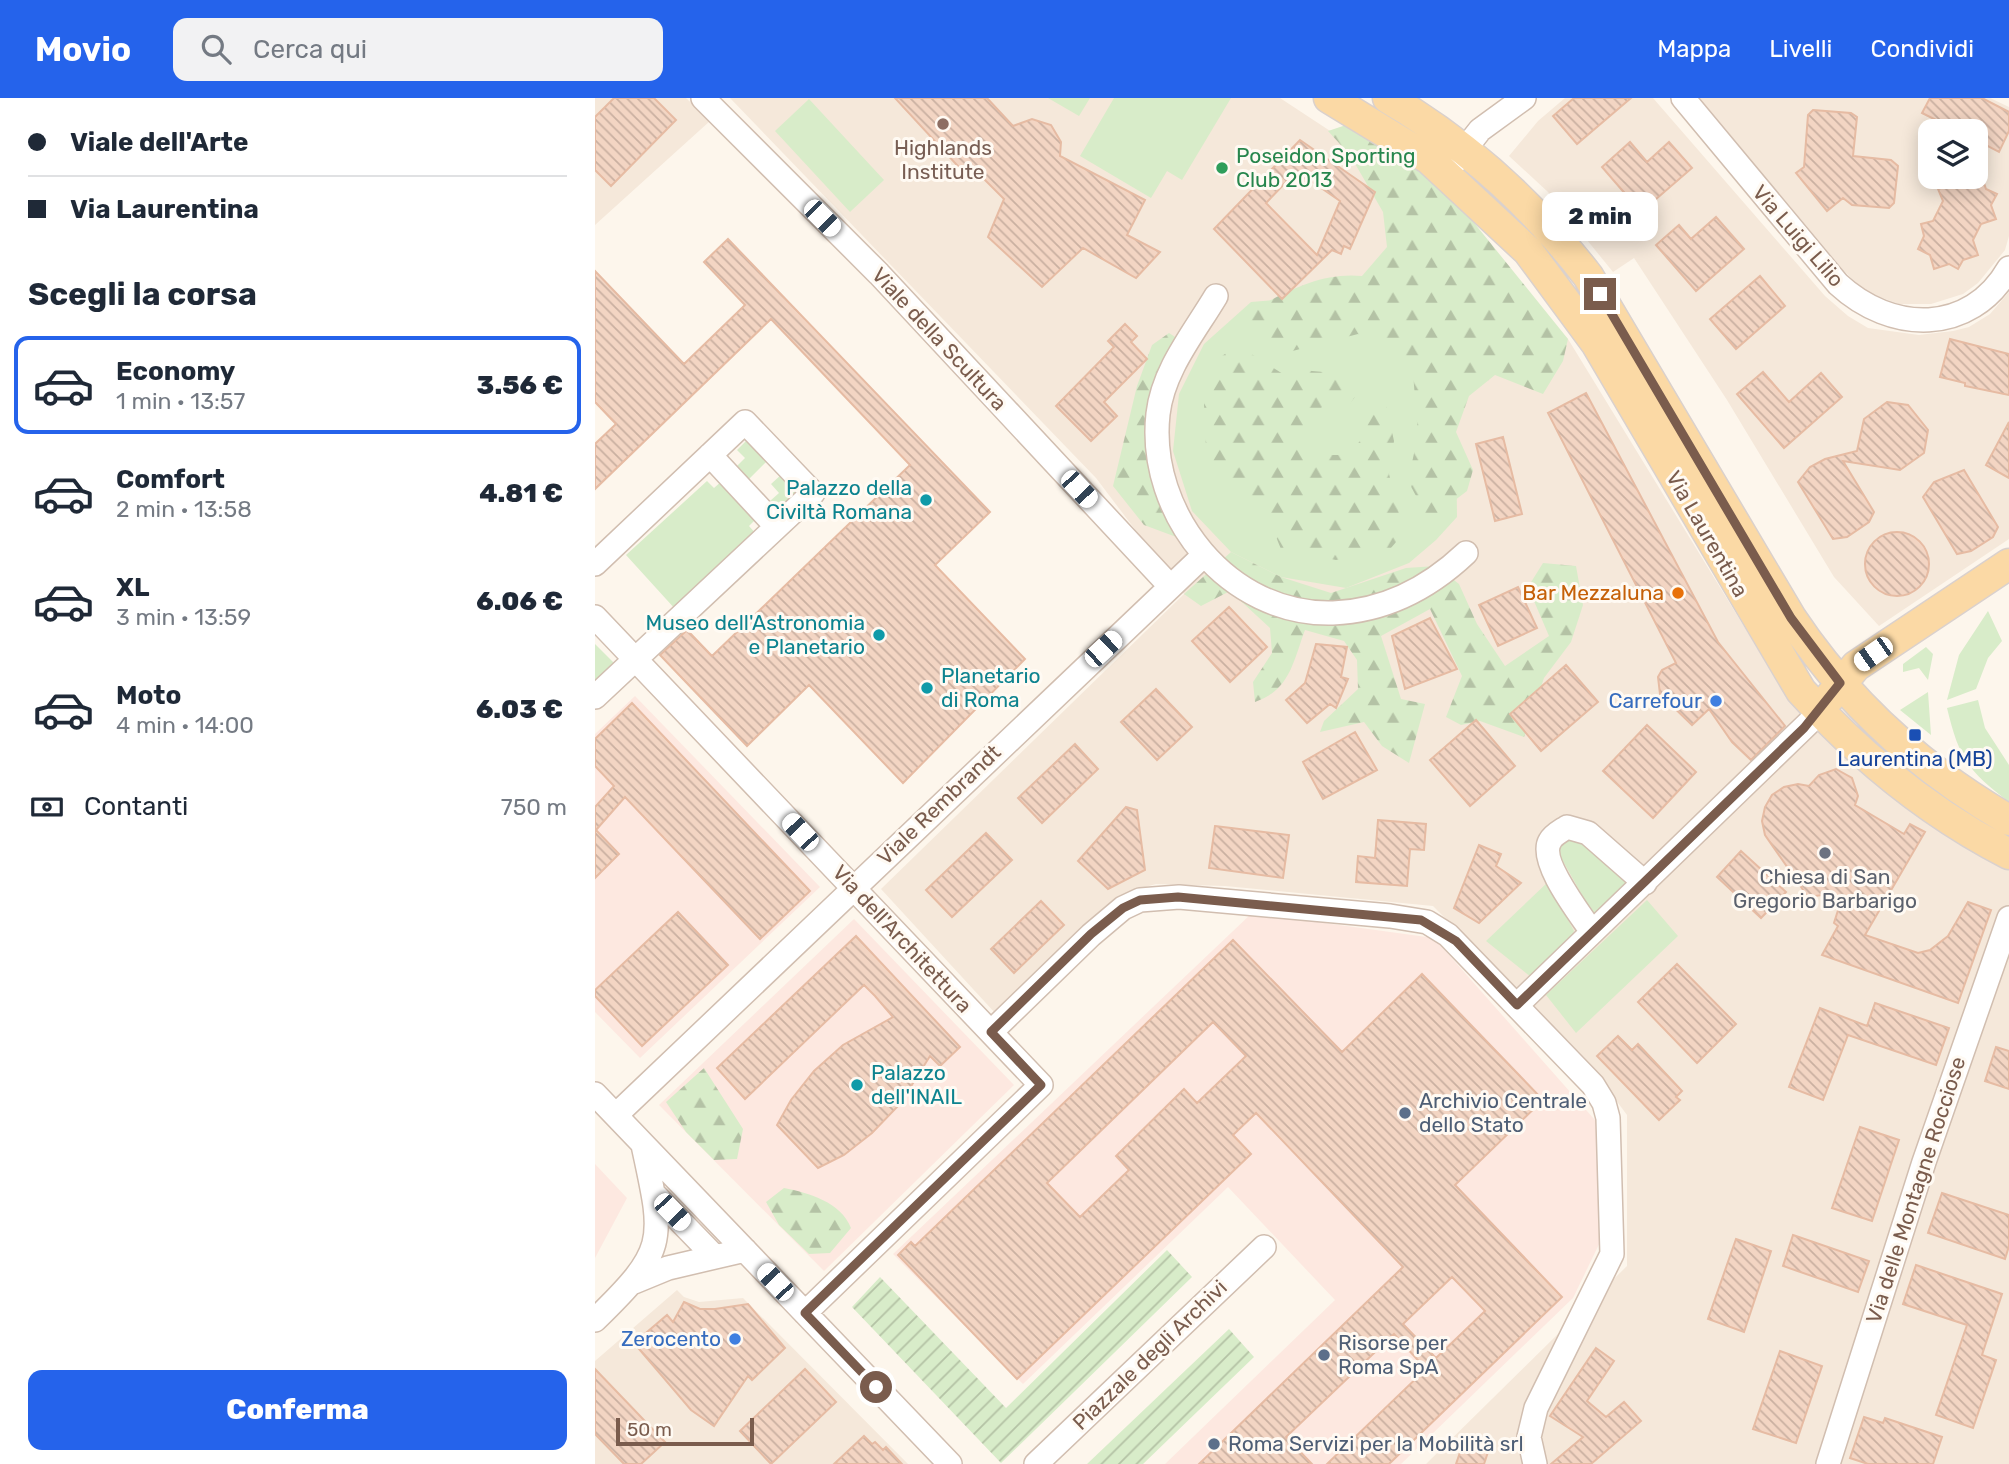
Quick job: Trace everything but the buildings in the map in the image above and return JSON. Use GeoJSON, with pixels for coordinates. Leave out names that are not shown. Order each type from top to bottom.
{"type":"FeatureCollection","features":[{"type":"Feature","properties":{"kind":"main road","name":"Via Laurentina"},"geometry":{"type":"LineString","coordinates":[[1329,98],[1406,143],[1446,173],[1528,251],[1579,317],[1801,691],[1820,712],[1909,792],[2009,854]]}},
{"type":"Feature","properties":{"kind":"main road","name":"Via Laurentina"},"geometry":{"type":"LineString","coordinates":[[1388,98],[1463,149],[1539,219],[1588,276],[1791,618],[1840,683],[1921,761],[1953,786],[2009,820]]}},
{"type":"Feature","properties":{"kind":"main road"},"geometry":{"type":"LineString","coordinates":[[1820,712],[1840,683],[1856,666],[2009,564]]}},
{"type":"Feature","properties":{"kind":"street","name":"Viale della Scultura"},"geometry":{"type":"LineString","coordinates":[[703,98],[879,274],[1170,586]]}},
{"type":"Feature","properties":{"kind":"street"},"geometry":{"type":"LineString","coordinates":[[1446,173],[1479,130],[1524,98]]}},
{"type":"Feature","properties":{"kind":"street","name":"Via Luigi Lilio"},"geometry":{"type":"LineString","coordinates":[[1683,98],[1837,284],[1868,308],[1910,321],[1947,317],[1986,296],[2009,268]]}},
{"type":"Feature","properties":{"kind":"street"},"geometry":{"type":"LineString","coordinates":[[1216,296],[1164,388],[1157,442],[1159,466],[1171,502],[1186,532],[1204,555],[1237,582],[1263,598],[1304,611],[1331,613],[1368,608],[1399,599],[1432,582],[1466,553]]}},
{"type":"Feature","properties":{"kind":"street"},"geometry":{"type":"LineString","coordinates":[[595,564],[745,422],[813,493],[595,697]]}},
{"type":"Feature","properties":{"kind":"street"},"geometry":{"type":"LineString","coordinates":[[710,455],[776,526]]}},
{"type":"Feature","properties":{"kind":"street","name":"Viale Rembrandt"},"geometry":{"type":"LineString","coordinates":[[616,1115],[1204,555]]}},
{"type":"Feature","properties":{"kind":"street","name":"Via dell'Architettura"},"geometry":{"type":"LineString","coordinates":[[595,617],[1041,1085],[805,1313]]}},
{"type":"Feature","properties":{"kind":"street"},"geometry":{"type":"LineString","coordinates":[[1517,1005],[1820,712]]}},
{"type":"Feature","properties":{"kind":"street"},"geometry":{"type":"LineString","coordinates":[[1593,932],[1549,860],[1550,840],[1567,827],[1588,833],[1645,883]]}},
{"type":"Feature","properties":{"kind":"street"},"geometry":{"type":"LineString","coordinates":[[991,1032],[1091,934],[1123,908],[1156,897],[1222,900],[1427,922],[1456,941],[1593,1084],[1604,1103],[1608,1118],[1612,1254],[1536,1408],[1529,1446],[1535,1464]]}},
{"type":"Feature","properties":{"kind":"street","name":"Via delle Montagne Rocciose"},"geometry":{"type":"LineString","coordinates":[[1828,1464],[1924,1162],[2009,918]]}},
{"type":"Feature","properties":{"kind":"street"},"geometry":{"type":"LineString","coordinates":[[595,1094],[950,1464]]}},
{"type":"Feature","properties":{"kind":"street"},"geometry":{"type":"LineString","coordinates":[[595,1321],[634,1282],[656,1242],[658,1228],[643,1145]]}},
{"type":"Feature","properties":{"kind":"street"},"geometry":{"type":"LineString","coordinates":[[653,1193],[714,1256]]}},
{"type":"Feature","properties":{"kind":"street","name":"Piazzale degli Archivi"},"geometry":{"type":"LineString","coordinates":[[1036,1464],[1264,1247]]}},
{"type":"Feature","properties":{"kind":"street"},"geometry":{"type":"LineString","coordinates":[[634,1282],[667,1268],[745,1250]]}},
{"type":"Feature","properties":{"kind":"shaded area"},"geometry":{"type":"Polygon","coordinates":[[[595,98],[686,98],[710,121],[595,225],[595,98]]]}},
{"type":"Feature","properties":{"kind":"shaded area"},"geometry":{"type":"Polygon","coordinates":[[[730,98],[1280,98],[1353,146],[1568,339],[1781,687],[2009,868],[2009,1464],[1426,1464],[1627,1266],[1627,1115],[1584,1057],[1433,906],[1225,886],[1156,884],[1138,889],[996,1014],[881,889],[1184,594],[1096,478],[730,98]]]}},
{"type":"Feature","properties":{"kind":"shaded area"},"geometry":{"type":"Polygon","coordinates":[[[1565,98],[1653,98],[1825,296],[1848,316],[1868,328],[1919,335],[1969,327],[1990,314],[2009,292],[2009,539],[1879,626],[1834,577],[1727,400],[1634,258],[1613,272],[1548,192],[1509,156],[1538,121],[1565,98]]]}},
{"type":"Feature","properties":{"kind":"shaded area"},"geometry":{"type":"Polygon","coordinates":[[[1699,98],[1990,98],[2009,107],[2009,236],[2005,250],[1978,283],[1963,294],[1931,304],[1899,304],[1866,292],[1845,272],[1699,98]]]}},
{"type":"Feature","properties":{"kind":"shaded area"},"geometry":{"type":"Polygon","coordinates":[[[635,696],[820,887],[640,1058],[595,1012],[595,734],[635,696]]]}},
{"type":"Feature","properties":{"kind":"shaded area"},"geometry":{"type":"Polygon","coordinates":[[[1252,913],[1434,938],[1602,1128],[1604,1234],[1573,1298],[1401,1464],[1165,1464],[1335,1300],[1228,1187],[1023,1384],[893,1254],[1252,913]]]}},
{"type":"Feature","properties":{"kind":"shaded area"},"geometry":{"type":"Polygon","coordinates":[[[854,919],[1014,1085],[824,1271],[659,1105],[854,919]]]}},
{"type":"Feature","properties":{"kind":"shaded area"},"geometry":{"type":"Polygon","coordinates":[[[595,1164],[627,1198],[595,1258],[595,1164]]]}},
{"type":"Feature","properties":{"kind":"shaded area"},"geometry":{"type":"Polygon","coordinates":[[[677,1290],[684,1297],[699,1302],[743,1298],[908,1464],[595,1464],[595,1361],[677,1290]]]}},
{"type":"Feature","properties":{"kind":"green space"},"geometry":{"type":"Polygon","coordinates":[[[1048,98],[1090,98],[1079,116],[1048,98]]]}},
{"type":"Feature","properties":{"kind":"green space"},"geometry":{"type":"Polygon","coordinates":[[[1114,98],[1231,98],[1182,180],[1167,171],[1151,198],[1080,156],[1114,98]]]}},
{"type":"Feature","properties":{"kind":"green space"},"geometry":{"type":"Polygon","coordinates":[[[809,99],[884,180],[850,212],[775,131],[809,99]]]}},
{"type":"Feature","properties":{"kind":"green space"},"geometry":{"type":"Polygon","coordinates":[[[1349,124],[1450,193],[1568,339],[1563,361],[1543,394],[1495,375],[1469,396],[1456,432],[1473,470],[1467,491],[1429,520],[1408,481],[1418,435],[1413,373],[1389,346],[1358,334],[1277,355],[1249,338],[1250,311],[1318,280],[1362,276],[1387,247],[1383,212],[1350,155],[1328,131],[1349,124]]]}},
{"type":"Feature","properties":{"kind":"green space"},"geometry":{"type":"Polygon","coordinates":[[[1367,293],[1456,432],[1457,517],[1409,563],[1346,588],[1281,577],[1231,552],[1192,511],[1173,451],[1179,394],[1204,344],[1251,302],[1367,293]]]}},
{"type":"Feature","properties":{"kind":"green space"},"geometry":{"type":"Polygon","coordinates":[[[1169,333],[1189,346],[1164,394],[1168,487],[1179,538],[1144,525],[1113,486],[1137,386],[1152,345],[1169,333]]]}},
{"type":"Feature","properties":{"kind":"green space"},"geometry":{"type":"Polygon","coordinates":[[[1237,345],[1283,374],[1301,370],[1357,375],[1365,384],[1348,406],[1325,404],[1309,421],[1303,440],[1316,455],[1347,455],[1361,440],[1360,409],[1375,395],[1385,399],[1394,441],[1389,474],[1404,533],[1390,549],[1336,560],[1281,549],[1265,514],[1207,471],[1204,404],[1218,359],[1237,345]]]}},
{"type":"Feature","properties":{"kind":"green space"},"geometry":{"type":"Polygon","coordinates":[[[748,439],[768,460],[749,479],[737,466],[745,458],[737,450],[748,439]]]}},
{"type":"Feature","properties":{"kind":"green space"},"geometry":{"type":"Polygon","coordinates":[[[782,474],[800,494],[780,513],[770,501],[779,493],[771,484],[782,474]]]}},
{"type":"Feature","properties":{"kind":"green space"},"geometry":{"type":"Polygon","coordinates":[[[723,480],[757,518],[749,526],[757,535],[676,610],[626,555],[707,481],[714,488],[723,480]]]}},
{"type":"Feature","properties":{"kind":"green space"},"geometry":{"type":"Polygon","coordinates":[[[1231,552],[1281,577],[1331,593],[1406,568],[1436,566],[1459,584],[1477,624],[1505,666],[1549,636],[1528,587],[1543,563],[1576,566],[1583,605],[1571,642],[1544,678],[1524,737],[1480,721],[1461,725],[1446,717],[1462,676],[1430,609],[1381,636],[1401,699],[1425,704],[1409,763],[1382,746],[1364,722],[1320,732],[1324,721],[1358,689],[1357,660],[1344,641],[1305,630],[1289,674],[1276,690],[1255,702],[1253,682],[1272,653],[1270,628],[1230,591],[1201,606],[1184,594],[1231,552]]]}},
{"type":"Feature","properties":{"kind":"green space"},"geometry":{"type":"Polygon","coordinates":[[[1988,611],[2002,641],[1988,658],[1976,689],[1947,700],[1959,655],[1988,611]]]}},
{"type":"Feature","properties":{"kind":"green space"},"geometry":{"type":"Polygon","coordinates":[[[595,644],[615,664],[595,682],[595,644]]]}},
{"type":"Feature","properties":{"kind":"green space"},"geometry":{"type":"Polygon","coordinates":[[[1926,647],[1933,654],[1928,680],[1919,668],[1903,672],[1903,664],[1926,647]]]}},
{"type":"Feature","properties":{"kind":"green space"},"geometry":{"type":"Polygon","coordinates":[[[1928,692],[1931,735],[1900,710],[1928,692]]]}},
{"type":"Feature","properties":{"kind":"green space"},"geometry":{"type":"Polygon","coordinates":[[[1978,700],[1985,728],[2009,765],[2009,802],[1967,762],[1951,725],[1947,708],[1978,700]]]}},
{"type":"Feature","properties":{"kind":"green space"},"geometry":{"type":"Polygon","coordinates":[[[1575,836],[1628,882],[1597,913],[1592,913],[1559,854],[1559,842],[1575,836]]]}},
{"type":"Feature","properties":{"kind":"green space"},"geometry":{"type":"Polygon","coordinates":[[[1548,882],[1574,931],[1531,977],[1486,941],[1548,882]]]}},
{"type":"Feature","properties":{"kind":"green space"},"geometry":{"type":"Polygon","coordinates":[[[1647,900],[1678,936],[1576,1033],[1546,995],[1647,900]]]}},
{"type":"Feature","properties":{"kind":"green space"},"geometry":{"type":"Polygon","coordinates":[[[704,1068],[743,1129],[737,1159],[714,1160],[686,1132],[666,1102],[704,1068]]]}},
{"type":"Feature","properties":{"kind":"green space"},"geometry":{"type":"Polygon","coordinates":[[[784,1188],[823,1200],[840,1211],[846,1219],[851,1228],[830,1253],[809,1254],[779,1225],[766,1202],[784,1188]]]}},
{"type":"Feature","properties":{"kind":"green space"},"geometry":{"type":"Polygon","coordinates":[[[1167,1250],[1192,1277],[1001,1463],[852,1307],[880,1277],[1006,1408],[1167,1250]]]}},
{"type":"Feature","properties":{"kind":"green space"},"geometry":{"type":"Polygon","coordinates":[[[1229,1329],[1254,1357],[1143,1464],[1087,1464],[1229,1329]]]}},
{"type":"Feature","properties":{"kind":"place","name":"Highlands Institute"},"geometry":{"type":"Point","coordinates":[943,124]}},
{"type":"Feature","properties":{"kind":"place","name":"Poseidon Sporting Club 2013"},"geometry":{"type":"Point","coordinates":[1222,168]}},
{"type":"Feature","properties":{"kind":"place","name":"Palazzo della Civiltà Romana"},"geometry":{"type":"Point","coordinates":[926,500]}},
{"type":"Feature","properties":{"kind":"place","name":"Bar Mezzaluna"},"geometry":{"type":"Point","coordinates":[1678,593]}},
{"type":"Feature","properties":{"kind":"place","name":"Museo dell'Astronomia e Planetario"},"geometry":{"type":"Point","coordinates":[879,635]}},
{"type":"Feature","properties":{"kind":"place","name":"Planetario di Roma"},"geometry":{"type":"Point","coordinates":[927,688]}},
{"type":"Feature","properties":{"kind":"place","name":"Carrefour"},"geometry":{"type":"Point","coordinates":[1716,701]}},
{"type":"Feature","properties":{"kind":"place","name":"Laurentina (MB)"},"geometry":{"type":"Point","coordinates":[1915,735]}},
{"type":"Feature","properties":{"kind":"place","name":"Chiesa di San Gregorio Barbarigo"},"geometry":{"type":"Point","coordinates":[1825,853]}},
{"type":"Feature","properties":{"kind":"place","name":"Palazzo dell'INAIL"},"geometry":{"type":"Point","coordinates":[857,1085]}},
{"type":"Feature","properties":{"kind":"place","name":"Archivio Centrale dello Stato"},"geometry":{"type":"Point","coordinates":[1405,1113]}},
{"type":"Feature","properties":{"kind":"place","name":"Zerocento"},"geometry":{"type":"Point","coordinates":[735,1339]}},
{"type":"Feature","properties":{"kind":"place","name":"Risorse per Roma SpA"},"geometry":{"type":"Point","coordinates":[1324,1355]}},
{"type":"Feature","properties":{"kind":"place","name":"Roma Servizi per la Mobilità srl"},"geometry":{"type":"Point","coordinates":[1214,1444]}},
{"type":"Feature","properties":{"kind":"route"},"geometry":{"type":"LineString","coordinates":[[876,1387],[805,1313],[1041,1085],[991,1032],[1091,934],[1123,908],[1140,900],[1178,897],[1421,920],[1436,926],[1456,941],[1517,1005],[1804,728],[1820,712],[1840,683],[1791,618],[1698,465],[1600,294]]}}]}
